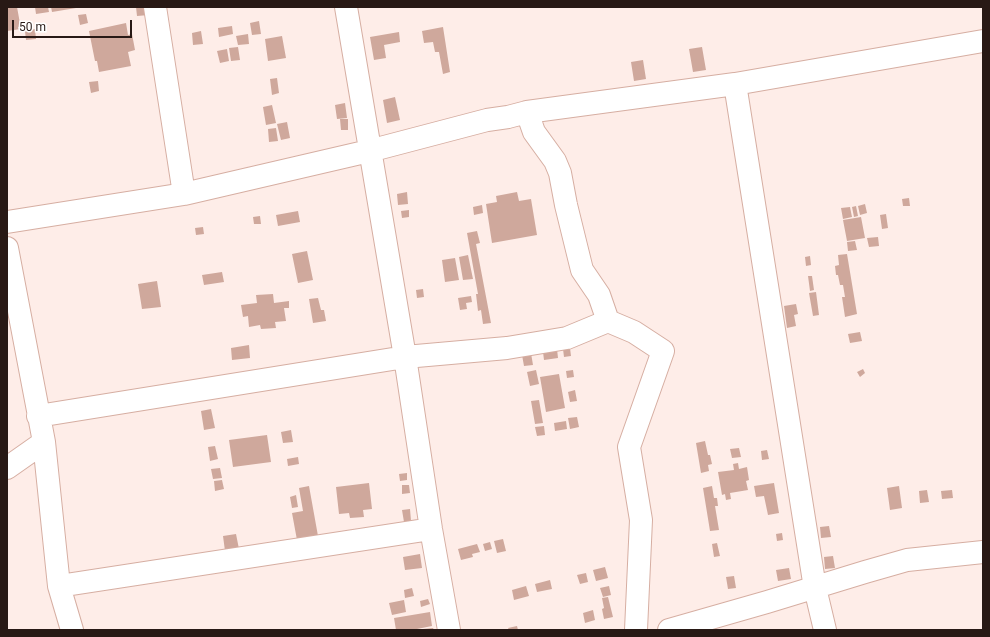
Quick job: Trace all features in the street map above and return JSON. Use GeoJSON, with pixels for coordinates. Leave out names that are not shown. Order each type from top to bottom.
{"type":"FeatureCollection","features":[{"type":"Feature","properties":{"kind":"street"},"geometry":{"type":"LineString","coordinates":[[155,7],[184,194]]}},
{"type":"Feature","properties":{"kind":"street"},"geometry":{"type":"LineString","coordinates":[[346,7],[405,357],[431,529],[449,630]]}},
{"type":"Feature","properties":{"kind":"street"},"geometry":{"type":"LineString","coordinates":[[7,222],[184,194],[370,151],[487,120],[527,112],[735,84],[983,41]]}},
{"type":"Feature","properties":{"kind":"street"},"geometry":{"type":"LineString","coordinates":[[735,84],[815,588],[825,630]]}},
{"type":"Feature","properties":{"kind":"street"},"geometry":{"type":"LineString","coordinates":[[527,112],[534,132],[555,160],[560,173],[566,205],[582,270],[599,295],[608,321]]}},
{"type":"Feature","properties":{"kind":"street"},"geometry":{"type":"LineString","coordinates":[[7,248],[44,442],[59,586],[72,630]]}},
{"type":"Feature","properties":{"kind":"street"},"geometry":{"type":"LineString","coordinates":[[38,416],[405,357],[507,348],[567,338],[608,321],[634,332],[663,351],[629,447],[641,520],[636,630]]}},
{"type":"Feature","properties":{"kind":"street"},"geometry":{"type":"LineString","coordinates":[[7,468],[44,442]]}},
{"type":"Feature","properties":{"kind":"street"},"geometry":{"type":"LineString","coordinates":[[59,586],[431,529]]}},
{"type":"Feature","properties":{"kind":"street"},"geometry":{"type":"LineString","coordinates":[[669,630],[907,560],[983,552]]}},
{"type":"Feature","properties":{"kind":"building"},"geometry":{"type":"Polygon","coordinates":[[[7,7],[17,7],[21,29],[7,31],[7,7]]]}},
{"type":"Feature","properties":{"kind":"building"},"geometry":{"type":"Polygon","coordinates":[[[35,7],[48,7],[49,12],[36,14],[35,7]]]}},
{"type":"Feature","properties":{"kind":"building"},"geometry":{"type":"Polygon","coordinates":[[[51,7],[76,7],[76,8],[52,12],[51,7]]]}},
{"type":"Feature","properties":{"kind":"building"},"geometry":{"type":"Polygon","coordinates":[[[136,7],[148,7],[149,15],[137,16],[136,7]]]}},
{"type":"Feature","properties":{"kind":"building"},"geometry":{"type":"Polygon","coordinates":[[[86,14],[88,23],[80,25],[78,15],[86,14]]]}},
{"type":"Feature","properties":{"kind":"building"},"geometry":{"type":"Polygon","coordinates":[[[259,21],[261,34],[252,35],[250,23],[259,21]]]}},
{"type":"Feature","properties":{"kind":"building"},"geometry":{"type":"Polygon","coordinates":[[[126,23],[128,35],[132,34],[135,50],[128,52],[131,66],[99,72],[97,61],[95,61],[89,31],[126,23]]]}},
{"type":"Feature","properties":{"kind":"building"},"geometry":{"type":"Polygon","coordinates":[[[232,26],[233,34],[219,37],[218,28],[232,26]]]}},
{"type":"Feature","properties":{"kind":"building"},"geometry":{"type":"Polygon","coordinates":[[[443,27],[450,72],[443,74],[439,52],[435,52],[433,42],[424,43],[422,31],[443,27]]]}},
{"type":"Feature","properties":{"kind":"building"},"geometry":{"type":"Polygon","coordinates":[[[35,29],[36,39],[26,40],[25,31],[35,29]]]}},
{"type":"Feature","properties":{"kind":"building"},"geometry":{"type":"Polygon","coordinates":[[[201,31],[203,44],[193,45],[192,33],[201,31]]]}},
{"type":"Feature","properties":{"kind":"building"},"geometry":{"type":"Polygon","coordinates":[[[399,32],[400,42],[384,45],[386,58],[374,60],[370,37],[399,32]]]}},
{"type":"Feature","properties":{"kind":"building"},"geometry":{"type":"Polygon","coordinates":[[[248,34],[249,44],[238,45],[236,36],[248,34]]]}},
{"type":"Feature","properties":{"kind":"building"},"geometry":{"type":"Polygon","coordinates":[[[282,36],[286,58],[268,61],[265,39],[282,36]]]}},
{"type":"Feature","properties":{"kind":"building"},"geometry":{"type":"Polygon","coordinates":[[[238,47],[240,60],[231,61],[229,48],[238,47]]]}},
{"type":"Feature","properties":{"kind":"building"},"geometry":{"type":"Polygon","coordinates":[[[702,47],[706,70],[693,72],[689,49],[702,47]]]}},
{"type":"Feature","properties":{"kind":"building"},"geometry":{"type":"Polygon","coordinates":[[[227,49],[229,61],[220,63],[217,51],[227,49]]]}},
{"type":"Feature","properties":{"kind":"building"},"geometry":{"type":"Polygon","coordinates":[[[643,60],[646,79],[634,81],[631,62],[643,60]]]}},
{"type":"Feature","properties":{"kind":"building"},"geometry":{"type":"Polygon","coordinates":[[[277,78],[279,93],[272,95],[270,79],[277,78]]]}},
{"type":"Feature","properties":{"kind":"building"},"geometry":{"type":"Polygon","coordinates":[[[98,81],[99,91],[91,93],[89,82],[98,81]]]}},
{"type":"Feature","properties":{"kind":"building"},"geometry":{"type":"Polygon","coordinates":[[[395,97],[400,120],[387,123],[383,100],[395,97]]]}},
{"type":"Feature","properties":{"kind":"building"},"geometry":{"type":"Polygon","coordinates":[[[345,103],[347,118],[337,119],[335,105],[345,103]]]}},
{"type":"Feature","properties":{"kind":"building"},"geometry":{"type":"Polygon","coordinates":[[[272,105],[276,123],[266,125],[263,107],[272,105]]]}},
{"type":"Feature","properties":{"kind":"building"},"geometry":{"type":"Polygon","coordinates":[[[340,119],[348,119],[348,130],[341,130],[340,119]]]}},
{"type":"Feature","properties":{"kind":"building"},"geometry":{"type":"Polygon","coordinates":[[[287,122],[290,138],[281,140],[277,124],[287,122]]]}},
{"type":"Feature","properties":{"kind":"building"},"geometry":{"type":"Polygon","coordinates":[[[276,128],[278,141],[269,142],[268,129],[276,128]]]}},
{"type":"Feature","properties":{"kind":"building"},"geometry":{"type":"Polygon","coordinates":[[[407,192],[408,204],[398,205],[397,194],[407,192]]]}},
{"type":"Feature","properties":{"kind":"building"},"geometry":{"type":"Polygon","coordinates":[[[517,192],[519,201],[531,199],[537,235],[492,243],[486,204],[497,202],[496,196],[517,192]]]}},
{"type":"Feature","properties":{"kind":"building"},"geometry":{"type":"Polygon","coordinates":[[[909,198],[910,206],[903,206],[902,199],[909,198]]]}},
{"type":"Feature","properties":{"kind":"building"},"geometry":{"type":"Polygon","coordinates":[[[865,204],[867,213],[860,215],[858,206],[865,204]]]}},
{"type":"Feature","properties":{"kind":"building"},"geometry":{"type":"Polygon","coordinates":[[[482,205],[483,213],[474,215],[473,207],[482,205]]]}},
{"type":"Feature","properties":{"kind":"building"},"geometry":{"type":"Polygon","coordinates":[[[856,206],[858,216],[854,217],[852,207],[856,206]]]}},
{"type":"Feature","properties":{"kind":"building"},"geometry":{"type":"Polygon","coordinates":[[[850,207],[852,217],[843,219],[841,208],[850,207]]]}},
{"type":"Feature","properties":{"kind":"building"},"geometry":{"type":"Polygon","coordinates":[[[409,210],[409,217],[402,218],[401,211],[409,210]]]}},
{"type":"Feature","properties":{"kind":"building"},"geometry":{"type":"Polygon","coordinates":[[[298,211],[300,222],[278,226],[276,215],[298,211]]]}},
{"type":"Feature","properties":{"kind":"building"},"geometry":{"type":"Polygon","coordinates":[[[886,214],[888,228],[882,229],[880,215],[886,214]]]}},
{"type":"Feature","properties":{"kind":"building"},"geometry":{"type":"Polygon","coordinates":[[[260,216],[261,224],[254,224],[253,217],[260,216]]]}},
{"type":"Feature","properties":{"kind":"building"},"geometry":{"type":"Polygon","coordinates":[[[861,217],[865,238],[847,241],[843,220],[861,217]]]}},
{"type":"Feature","properties":{"kind":"building"},"geometry":{"type":"Polygon","coordinates":[[[203,227],[204,234],[196,235],[195,228],[203,227]]]}},
{"type":"Feature","properties":{"kind":"building"},"geometry":{"type":"Polygon","coordinates":[[[477,231],[480,243],[476,244],[491,323],[483,324],[481,310],[478,311],[476,294],[478,294],[467,233],[477,231]]]}},
{"type":"Feature","properties":{"kind":"building"},"geometry":{"type":"Polygon","coordinates":[[[878,237],[879,246],[869,247],[867,238],[878,237]]]}},
{"type":"Feature","properties":{"kind":"building"},"geometry":{"type":"Polygon","coordinates":[[[855,241],[857,250],[848,251],[847,242],[855,241]]]}},
{"type":"Feature","properties":{"kind":"building"},"geometry":{"type":"Polygon","coordinates":[[[307,251],[313,280],[298,283],[292,254],[307,251]]]}},
{"type":"Feature","properties":{"kind":"building"},"geometry":{"type":"Polygon","coordinates":[[[847,254],[857,314],[845,317],[842,297],[845,297],[843,285],[840,285],[838,275],[836,275],[835,266],[839,265],[838,255],[847,254]]]}},
{"type":"Feature","properties":{"kind":"building"},"geometry":{"type":"Polygon","coordinates":[[[468,255],[473,279],[463,280],[459,257],[468,255]]]}},
{"type":"Feature","properties":{"kind":"building"},"geometry":{"type":"Polygon","coordinates":[[[810,256],[811,265],[806,266],[805,257],[810,256]]]}},
{"type":"Feature","properties":{"kind":"building"},"geometry":{"type":"Polygon","coordinates":[[[455,258],[459,280],[445,282],[442,260],[455,258]]]}},
{"type":"Feature","properties":{"kind":"building"},"geometry":{"type":"Polygon","coordinates":[[[222,272],[224,282],[204,285],[202,275],[222,272]]]}},
{"type":"Feature","properties":{"kind":"building"},"geometry":{"type":"Polygon","coordinates":[[[808,276],[812,276],[814,290],[810,291],[808,276]]]}},
{"type":"Feature","properties":{"kind":"building"},"geometry":{"type":"Polygon","coordinates":[[[157,281],[161,307],[142,309],[138,284],[157,281]]]}},
{"type":"Feature","properties":{"kind":"building"},"geometry":{"type":"Polygon","coordinates":[[[423,289],[424,297],[417,298],[416,290],[423,289]]]}},
{"type":"Feature","properties":{"kind":"building"},"geometry":{"type":"Polygon","coordinates":[[[816,292],[819,315],[813,316],[809,293],[816,292]]]}},
{"type":"Feature","properties":{"kind":"building"},"geometry":{"type":"Polygon","coordinates":[[[273,294],[274,303],[289,301],[289,308],[284,308],[286,321],[275,322],[276,328],[261,329],[260,325],[249,327],[248,316],[243,317],[241,305],[257,303],[256,295],[273,294]]]}},
{"type":"Feature","properties":{"kind":"building"},"geometry":{"type":"Polygon","coordinates":[[[471,296],[472,302],[466,303],[467,309],[460,310],[458,298],[471,296]]]}},
{"type":"Feature","properties":{"kind":"building"},"geometry":{"type":"Polygon","coordinates":[[[318,298],[321,310],[324,310],[326,321],[313,323],[309,299],[318,298]]]}},
{"type":"Feature","properties":{"kind":"building"},"geometry":{"type":"Polygon","coordinates":[[[796,304],[798,314],[794,315],[796,326],[787,328],[784,306],[796,304]]]}},
{"type":"Feature","properties":{"kind":"building"},"geometry":{"type":"Polygon","coordinates":[[[860,332],[862,341],[850,343],[848,334],[860,332]]]}},
{"type":"Feature","properties":{"kind":"building"},"geometry":{"type":"Polygon","coordinates":[[[249,345],[250,358],[232,360],[231,348],[249,345]]]}},
{"type":"Feature","properties":{"kind":"building"},"geometry":{"type":"Polygon","coordinates":[[[570,348],[571,356],[564,357],[563,349],[570,348]]]}},
{"type":"Feature","properties":{"kind":"building"},"geometry":{"type":"Polygon","coordinates":[[[557,349],[558,358],[544,360],[543,352],[557,349]]]}},
{"type":"Feature","properties":{"kind":"building"},"geometry":{"type":"Polygon","coordinates":[[[531,353],[533,365],[524,366],[522,355],[531,353]]]}},
{"type":"Feature","properties":{"kind":"building"},"geometry":{"type":"Polygon","coordinates":[[[863,369],[865,373],[860,377],[857,372],[863,369]]]}},
{"type":"Feature","properties":{"kind":"building"},"geometry":{"type":"Polygon","coordinates":[[[536,370],[539,384],[530,386],[527,372],[536,370]]]}},
{"type":"Feature","properties":{"kind":"building"},"geometry":{"type":"Polygon","coordinates":[[[573,370],[574,377],[567,378],[566,371],[573,370]]]}},
{"type":"Feature","properties":{"kind":"building"},"geometry":{"type":"Polygon","coordinates":[[[559,374],[565,408],[546,412],[540,377],[559,374]]]}},
{"type":"Feature","properties":{"kind":"building"},"geometry":{"type":"Polygon","coordinates":[[[575,390],[577,401],[570,402],[568,392],[575,390]]]}},
{"type":"Feature","properties":{"kind":"building"},"geometry":{"type":"Polygon","coordinates":[[[539,400],[543,423],[535,424],[531,401],[539,400]]]}},
{"type":"Feature","properties":{"kind":"building"},"geometry":{"type":"Polygon","coordinates":[[[211,409],[215,428],[204,430],[201,411],[211,409]]]}},
{"type":"Feature","properties":{"kind":"building"},"geometry":{"type":"Polygon","coordinates":[[[577,417],[579,427],[570,429],[568,418],[577,417]]]}},
{"type":"Feature","properties":{"kind":"building"},"geometry":{"type":"Polygon","coordinates":[[[566,421],[567,429],[555,431],[554,423],[566,421]]]}},
{"type":"Feature","properties":{"kind":"building"},"geometry":{"type":"Polygon","coordinates":[[[544,426],[545,435],[537,436],[535,427],[544,426]]]}},
{"type":"Feature","properties":{"kind":"building"},"geometry":{"type":"Polygon","coordinates":[[[291,430],[293,442],[283,443],[281,432],[291,430]]]}},
{"type":"Feature","properties":{"kind":"building"},"geometry":{"type":"Polygon","coordinates":[[[267,435],[271,462],[233,467],[229,440],[267,435]]]}},
{"type":"Feature","properties":{"kind":"building"},"geometry":{"type":"Polygon","coordinates":[[[705,441],[708,455],[710,455],[712,464],[708,465],[709,471],[701,473],[696,443],[705,441]]]}},
{"type":"Feature","properties":{"kind":"building"},"geometry":{"type":"Polygon","coordinates":[[[215,446],[218,459],[210,461],[208,447],[215,446]]]}},
{"type":"Feature","properties":{"kind":"building"},"geometry":{"type":"Polygon","coordinates":[[[739,448],[741,457],[732,458],[730,449],[739,448]]]}},
{"type":"Feature","properties":{"kind":"building"},"geometry":{"type":"Polygon","coordinates":[[[767,450],[769,459],[762,460],[761,451],[767,450]]]}},
{"type":"Feature","properties":{"kind":"building"},"geometry":{"type":"Polygon","coordinates":[[[298,457],[299,464],[288,466],[287,459],[298,457]]]}},
{"type":"Feature","properties":{"kind":"building"},"geometry":{"type":"Polygon","coordinates":[[[738,463],[739,469],[747,467],[749,480],[746,481],[748,490],[730,493],[731,499],[726,500],[725,494],[722,495],[718,472],[734,470],[733,464],[738,463]]]}},
{"type":"Feature","properties":{"kind":"building"},"geometry":{"type":"Polygon","coordinates":[[[220,468],[222,478],[213,479],[211,469],[220,468]]]}},
{"type":"Feature","properties":{"kind":"building"},"geometry":{"type":"Polygon","coordinates":[[[407,473],[407,480],[400,481],[399,474],[407,473]]]}},
{"type":"Feature","properties":{"kind":"building"},"geometry":{"type":"Polygon","coordinates":[[[222,480],[224,489],[215,491],[214,481],[222,480]]]}},
{"type":"Feature","properties":{"kind":"building"},"geometry":{"type":"Polygon","coordinates":[[[369,483],[372,509],[363,510],[364,517],[350,518],[349,513],[339,514],[336,487],[369,483]]]}},
{"type":"Feature","properties":{"kind":"building"},"geometry":{"type":"Polygon","coordinates":[[[774,483],[779,513],[768,515],[764,496],[756,497],[754,486],[774,483]]]}},
{"type":"Feature","properties":{"kind":"building"},"geometry":{"type":"Polygon","coordinates":[[[402,485],[409,485],[410,493],[402,494],[402,485]]]}},
{"type":"Feature","properties":{"kind":"building"},"geometry":{"type":"Polygon","coordinates":[[[309,486],[318,536],[297,540],[292,513],[303,511],[299,488],[309,486]]]}},
{"type":"Feature","properties":{"kind":"building"},"geometry":{"type":"Polygon","coordinates":[[[712,486],[714,498],[717,498],[718,506],[715,506],[719,530],[710,531],[703,488],[712,486]]]}},
{"type":"Feature","properties":{"kind":"building"},"geometry":{"type":"Polygon","coordinates":[[[899,486],[902,508],[890,510],[887,488],[899,486]]]}},
{"type":"Feature","properties":{"kind":"building"},"geometry":{"type":"Polygon","coordinates":[[[927,490],[929,502],[920,503],[919,491],[927,490]]]}},
{"type":"Feature","properties":{"kind":"building"},"geometry":{"type":"Polygon","coordinates":[[[952,490],[953,498],[942,499],[941,491],[952,490]]]}},
{"type":"Feature","properties":{"kind":"building"},"geometry":{"type":"Polygon","coordinates":[[[296,495],[298,507],[292,508],[290,497],[296,495]]]}},
{"type":"Feature","properties":{"kind":"building"},"geometry":{"type":"Polygon","coordinates":[[[410,509],[411,521],[404,522],[402,510],[410,509]]]}},
{"type":"Feature","properties":{"kind":"building"},"geometry":{"type":"Polygon","coordinates":[[[829,526],[831,537],[821,538],[820,527],[829,526]]]}},
{"type":"Feature","properties":{"kind":"building"},"geometry":{"type":"Polygon","coordinates":[[[782,533],[783,540],[777,541],[776,534],[782,533]]]}},
{"type":"Feature","properties":{"kind":"building"},"geometry":{"type":"Polygon","coordinates":[[[236,534],[239,549],[225,551],[223,536],[236,534]]]}},
{"type":"Feature","properties":{"kind":"building"},"geometry":{"type":"Polygon","coordinates":[[[503,539],[506,551],[497,553],[494,541],[503,539]]]}},
{"type":"Feature","properties":{"kind":"building"},"geometry":{"type":"Polygon","coordinates":[[[490,542],[492,549],[485,551],[483,544],[490,542]]]}},
{"type":"Feature","properties":{"kind":"building"},"geometry":{"type":"Polygon","coordinates":[[[717,543],[720,556],[714,557],[712,544],[717,543]]]}},
{"type":"Feature","properties":{"kind":"building"},"geometry":{"type":"Polygon","coordinates":[[[477,544],[480,552],[472,554],[473,557],[461,560],[458,549],[477,544]]]}},
{"type":"Feature","properties":{"kind":"building"},"geometry":{"type":"Polygon","coordinates":[[[420,554],[422,568],[405,570],[403,557],[420,554]]]}},
{"type":"Feature","properties":{"kind":"building"},"geometry":{"type":"Polygon","coordinates":[[[833,556],[835,568],[825,569],[824,557],[833,556]]]}},
{"type":"Feature","properties":{"kind":"building"},"geometry":{"type":"Polygon","coordinates":[[[605,567],[608,578],[596,581],[593,570],[605,567]]]}},
{"type":"Feature","properties":{"kind":"building"},"geometry":{"type":"Polygon","coordinates":[[[789,568],[791,579],[778,581],[776,570],[789,568]]]}},
{"type":"Feature","properties":{"kind":"building"},"geometry":{"type":"Polygon","coordinates":[[[586,573],[588,582],[580,584],[577,575],[586,573]]]}},
{"type":"Feature","properties":{"kind":"building"},"geometry":{"type":"Polygon","coordinates":[[[734,576],[736,588],[728,589],[726,577],[734,576]]]}},
{"type":"Feature","properties":{"kind":"building"},"geometry":{"type":"Polygon","coordinates":[[[550,580],[552,589],[537,592],[535,584],[550,580]]]}},
{"type":"Feature","properties":{"kind":"building"},"geometry":{"type":"Polygon","coordinates":[[[526,586],[529,596],[514,600],[512,590],[526,586]]]}},
{"type":"Feature","properties":{"kind":"building"},"geometry":{"type":"Polygon","coordinates":[[[609,586],[611,595],[603,597],[600,588],[609,586]]]}},
{"type":"Feature","properties":{"kind":"building"},"geometry":{"type":"Polygon","coordinates":[[[412,588],[414,596],[405,598],[404,590],[412,588]]]}},
{"type":"Feature","properties":{"kind":"building"},"geometry":{"type":"Polygon","coordinates":[[[608,597],[613,617],[604,619],[602,598],[608,597]]]}},
{"type":"Feature","properties":{"kind":"building"},"geometry":{"type":"Polygon","coordinates":[[[428,599],[430,604],[421,607],[420,601],[428,599]]]}},
{"type":"Feature","properties":{"kind":"building"},"geometry":{"type":"Polygon","coordinates":[[[404,600],[406,612],[392,615],[389,603],[404,600]]]}},
{"type":"Feature","properties":{"kind":"building"},"geometry":{"type":"Polygon","coordinates":[[[593,610],[595,620],[585,623],[583,613],[593,610]]]}},
{"type":"Feature","properties":{"kind":"building"},"geometry":{"type":"Polygon","coordinates":[[[430,612],[432,626],[412,630],[396,630],[394,618],[430,612]]]}},
{"type":"Feature","properties":{"kind":"building"},"geometry":{"type":"Polygon","coordinates":[[[517,626],[518,630],[509,630],[508,628],[517,626]]]}},
{"type":"Feature","properties":{"kind":"building"},"geometry":{"type":"Polygon","coordinates":[[[433,628],[434,630],[423,630],[423,629],[433,628]]]}}]}
